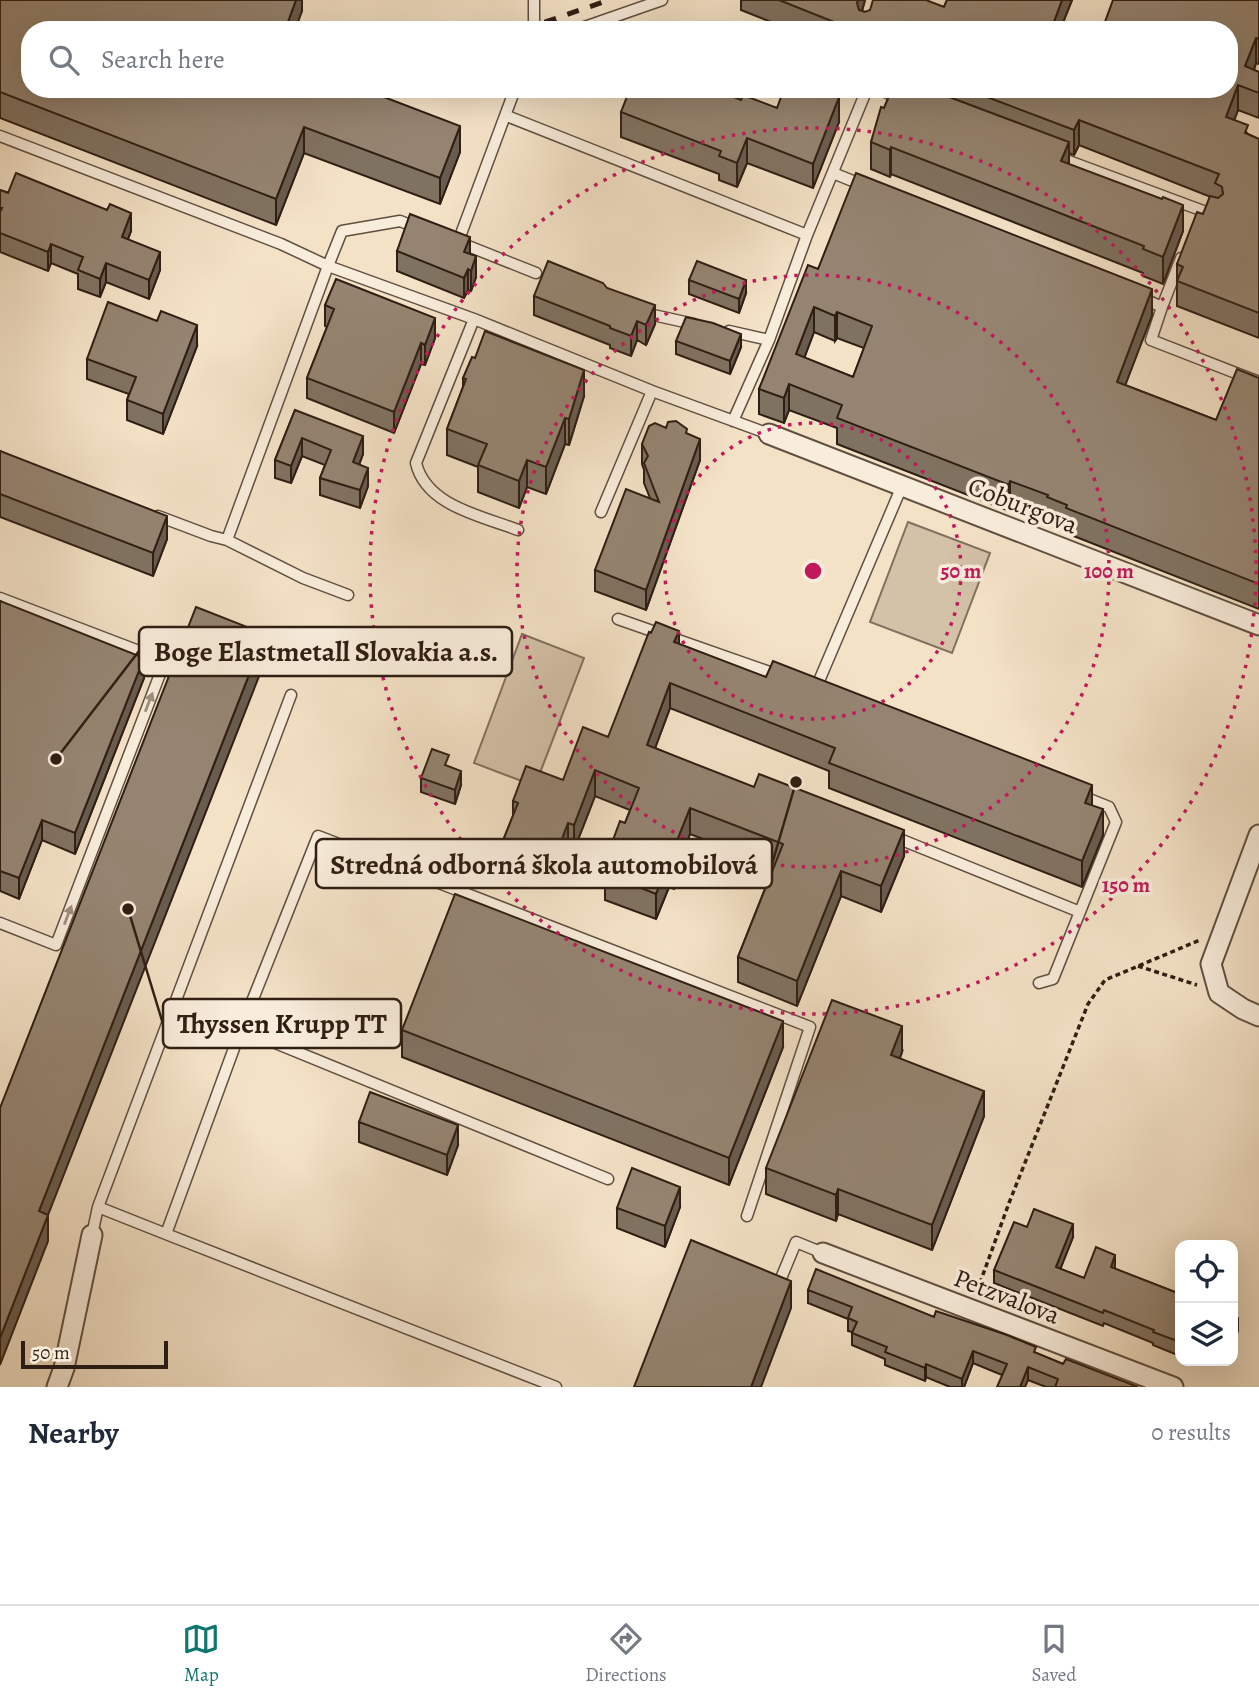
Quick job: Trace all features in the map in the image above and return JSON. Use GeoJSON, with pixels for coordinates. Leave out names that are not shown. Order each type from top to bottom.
{"type":"FeatureCollection","features":[{"type":"Feature","properties":{"kind":"street","name":"Coburgova"},"geometry":{"type":"LineString","coordinates":[[769,434],[1259,625]]}},
{"type":"Feature","properties":{"kind":"street"},"geometry":{"type":"LineString","coordinates":[[1259,835],[1211,964],[1219,993],[1259,1016]]}},
{"type":"Feature","properties":{"kind":"street"},"geometry":{"type":"LineString","coordinates":[[57,1387],[64,1368],[92,1235]]}},
{"type":"Feature","properties":{"kind":"street","name":"Petzvalova"},"geometry":{"type":"LineString","coordinates":[[823,1253],[1173,1387]]}},
{"type":"Feature","properties":{"kind":"lane"},"geometry":{"type":"LineString","coordinates":[[534,0],[534,21]]}},
{"type":"Feature","properties":{"kind":"lane"},"geometry":{"type":"LineString","coordinates":[[602,21],[662,0]]}},
{"type":"Feature","properties":{"kind":"lane"},"geometry":{"type":"LineString","coordinates":[[458,242],[512,98]]}},
{"type":"Feature","properties":{"kind":"lane"},"geometry":{"type":"LineString","coordinates":[[733,421],[769,340],[807,234],[863,98]]}},
{"type":"Feature","properties":{"kind":"lane"},"geometry":{"type":"LineString","coordinates":[[900,98],[916,104]]}},
{"type":"Feature","properties":{"kind":"lane"},"geometry":{"type":"LineString","coordinates":[[506,116],[807,234]]}},
{"type":"Feature","properties":{"kind":"lane"},"geometry":{"type":"LineString","coordinates":[[0,136],[281,244],[328,266],[474,319],[652,391],[769,434]]}},
{"type":"Feature","properties":{"kind":"lane"},"geometry":{"type":"LineString","coordinates":[[1045,152],[1216,216]]}},
{"type":"Feature","properties":{"kind":"lane"},"geometry":{"type":"LineString","coordinates":[[833,173],[871,188]]}},
{"type":"Feature","properties":{"kind":"lane"},"geometry":{"type":"LineString","coordinates":[[1194,222],[1199,210]]}},
{"type":"Feature","properties":{"kind":"lane"},"geometry":{"type":"LineString","coordinates":[[227,540],[342,231],[400,221],[423,230]]}},
{"type":"Feature","properties":{"kind":"lane"},"geometry":{"type":"LineString","coordinates":[[446,238],[536,273]]}},
{"type":"Feature","properties":{"kind":"lane"},"geometry":{"type":"LineString","coordinates":[[1185,246],[1151,340],[1259,382]]}},
{"type":"Feature","properties":{"kind":"lane"},"geometry":{"type":"LineString","coordinates":[[1137,296],[1162,307]]}},
{"type":"Feature","properties":{"kind":"lane"},"geometry":{"type":"LineString","coordinates":[[634,310],[701,326]]}},
{"type":"Feature","properties":{"kind":"lane"},"geometry":{"type":"LineString","coordinates":[[474,319],[416,463],[419,477],[432,494],[518,530]]}},
{"type":"Feature","properties":{"kind":"lane"},"geometry":{"type":"LineString","coordinates":[[715,328],[769,340]]}},
{"type":"Feature","properties":{"kind":"lane"},"geometry":{"type":"LineString","coordinates":[[601,512],[652,391]]}},
{"type":"Feature","properties":{"kind":"lane"},"geometry":{"type":"LineString","coordinates":[[816,688],[902,486]]}},
{"type":"Feature","properties":{"kind":"lane"},"geometry":{"type":"LineString","coordinates":[[149,512],[227,540],[303,578],[348,595]]}},
{"type":"Feature","properties":{"kind":"lane"},"geometry":{"type":"LineString","coordinates":[[0,598],[164,661],[56,945],[0,923]]}},
{"type":"Feature","properties":{"kind":"lane"},"geometry":{"type":"LineString","coordinates":[[618,620],[790,679]]}},
{"type":"Feature","properties":{"kind":"lane"},"geometry":{"type":"LineString","coordinates":[[803,684],[829,694]]}},
{"type":"Feature","properties":{"kind":"lane"},"geometry":{"type":"LineString","coordinates":[[92,1235],[98,1207],[291,695]]}},
{"type":"Feature","properties":{"kind":"lane"},"geometry":{"type":"LineString","coordinates":[[1039,983],[1053,979],[1116,822],[1110,807],[1071,792]]}},
{"type":"Feature","properties":{"kind":"lane"},"geometry":{"type":"LineString","coordinates":[[881,831],[1080,912]]}},
{"type":"Feature","properties":{"kind":"lane"},"geometry":{"type":"LineString","coordinates":[[166,1234],[241,1029],[317,836],[810,1027],[747,1216]]}},
{"type":"Feature","properties":{"kind":"lane"},"geometry":{"type":"LineString","coordinates":[[241,1029],[608,1179]]}},
{"type":"Feature","properties":{"kind":"lane"},"geometry":{"type":"LineString","coordinates":[[98,1207],[556,1387]]}},
{"type":"Feature","properties":{"kind":"lane"},"geometry":{"type":"LineString","coordinates":[[775,1292],[796,1242],[823,1253]]}},
{"type":"Feature","properties":{"kind":"path"},"geometry":{"type":"LineString","coordinates":[[970,1311],[1009,1203],[1088,1004],[1105,980],[1222,932]]}},
{"type":"Feature","properties":{"kind":"path"},"geometry":{"type":"LineString","coordinates":[[1137,965],[1219,993]]}},
{"type":"Feature","properties":{"kind":"shaded area"},"geometry":{"type":"Polygon","coordinates":[[[908,522],[990,553],[952,653],[870,622],[908,522]]]}},
{"type":"Feature","properties":{"kind":"shaded area"},"geometry":{"type":"Polygon","coordinates":[[[522,634],[584,658],[535,786],[474,763],[522,634]]]}},
{"type":"Feature","properties":{"kind":"building"},"geometry":{"type":"Polygon","coordinates":[[[0,0],[296,0],[288,21],[21,21],[21,98],[387,98],[460,126],[440,178],[304,127],[276,199],[0,92],[0,0]]]}},
{"type":"Feature","properties":{"kind":"building"},"geometry":{"type":"Polygon","coordinates":[[[779,0],[858,0],[859,10],[865,12],[870,10],[873,0],[926,0],[944,7],[947,0],[1062,0],[1054,21],[832,21],[779,0]]]}},
{"type":"Feature","properties":{"kind":"building"},"geometry":{"type":"Polygon","coordinates":[[[1113,0],[1259,0],[1259,39],[1256,38],[1245,66],[1259,72],[1259,93],[1238,85],[1238,21],[1105,21],[1113,0]]]}},
{"type":"Feature","properties":{"kind":"building"},"geometry":{"type":"Polygon","coordinates":[[[626,98],[751,98],[777,108],[781,98],[839,98],[813,164],[747,138],[737,163],[719,156],[721,151],[621,112],[626,98]]]}},
{"type":"Feature","properties":{"kind":"building"},"geometry":{"type":"Polygon","coordinates":[[[888,98],[952,98],[1069,142],[1061,161],[1183,205],[1163,257],[1143,249],[1144,246],[891,147],[890,150],[871,142],[881,107],[884,108],[888,98]]]}},
{"type":"Feature","properties":{"kind":"building"},"geometry":{"type":"Polygon","coordinates":[[[990,98],[1233,98],[1226,117],[1248,125],[1245,133],[1259,139],[1259,313],[1177,281],[1183,267],[1177,264],[1197,212],[1203,214],[1210,196],[1218,198],[1223,194],[1222,187],[1215,183],[1219,174],[1079,120],[1074,130],[990,98]]]}},
{"type":"Feature","properties":{"kind":"building"},"geometry":{"type":"Polygon","coordinates":[[[16,173],[107,210],[110,204],[131,213],[122,237],[160,252],[149,280],[106,263],[100,279],[78,270],[83,257],[51,244],[48,252],[0,233],[0,190],[8,193],[16,173]]]}},
{"type":"Feature","properties":{"kind":"building"},"geometry":{"type":"Polygon","coordinates":[[[856,173],[1152,289],[1117,382],[1216,420],[1237,369],[1259,378],[1259,584],[1066,508],[1067,505],[1047,497],[1048,495],[1010,481],[1009,485],[837,418],[842,405],[789,384],[784,398],[759,389],[808,265],[818,269],[856,173]],[[814,307],[796,354],[853,377],[872,326],[837,312],[835,316],[814,307]]]}},
{"type":"Feature","properties":{"kind":"building"},"geometry":{"type":"Polygon","coordinates":[[[410,214],[470,237],[464,252],[476,256],[471,271],[468,269],[464,278],[397,251],[410,214]]]}},
{"type":"Feature","properties":{"kind":"building"},"geometry":{"type":"Polygon","coordinates":[[[548,261],[603,283],[607,288],[655,305],[646,325],[637,321],[631,336],[534,296],[548,261]]]}},
{"type":"Feature","properties":{"kind":"building"},"geometry":{"type":"Polygon","coordinates":[[[697,261],[746,280],[739,299],[689,280],[697,261]]]}},
{"type":"Feature","properties":{"kind":"building"},"geometry":{"type":"Polygon","coordinates":[[[336,279],[435,318],[425,345],[421,343],[394,412],[307,378],[334,309],[325,305],[336,279]]]}},
{"type":"Feature","properties":{"kind":"building"},"geometry":{"type":"Polygon","coordinates":[[[108,302],[157,321],[161,311],[197,325],[163,414],[127,400],[136,377],[87,359],[108,302]]]}},
{"type":"Feature","properties":{"kind":"building"},"geometry":{"type":"Polygon","coordinates":[[[686,317],[713,323],[741,334],[730,361],[676,341],[686,317]]]}},
{"type":"Feature","properties":{"kind":"building"},"geometry":{"type":"Polygon","coordinates":[[[485,331],[584,370],[569,419],[565,418],[546,467],[527,460],[519,481],[478,465],[487,444],[447,429],[466,379],[463,378],[472,357],[475,358],[485,331]]]}},
{"type":"Feature","properties":{"kind":"building"},"geometry":{"type":"Polygon","coordinates":[[[295,410],[363,436],[353,462],[368,468],[360,490],[320,478],[331,450],[302,438],[291,466],[275,460],[295,410]]]}},
{"type":"Feature","properties":{"kind":"building"},"geometry":{"type":"Polygon","coordinates":[[[676,421],[687,429],[686,433],[700,439],[646,590],[595,570],[626,489],[659,502],[644,463],[648,456],[642,444],[649,426],[655,423],[666,428],[668,422],[676,421]]]}},
{"type":"Feature","properties":{"kind":"building"},"geometry":{"type":"Polygon","coordinates":[[[0,451],[167,516],[153,553],[0,494],[0,451]]]}},
{"type":"Feature","properties":{"kind":"building"},"geometry":{"type":"Polygon","coordinates":[[[0,601],[144,658],[75,833],[42,820],[19,878],[0,871],[0,601]]]}},
{"type":"Feature","properties":{"kind":"building"},"geometry":{"type":"Polygon","coordinates":[[[196,607],[265,634],[39,1211],[48,1215],[0,1338],[0,1108],[196,607]]]}},
{"type":"Feature","properties":{"kind":"building"},"geometry":{"type":"Polygon","coordinates":[[[656,622],[679,631],[674,642],[766,677],[773,661],[1092,785],[1085,803],[1103,809],[1082,861],[829,763],[835,748],[670,683],[647,745],[754,787],[759,774],[904,830],[881,886],[841,871],[797,981],[738,957],[783,844],[690,808],[676,843],[681,845],[674,864],[669,862],[656,894],[605,874],[618,842],[613,840],[620,821],[625,823],[639,788],[595,770],[574,825],[568,823],[555,857],[504,838],[518,803],[513,801],[526,766],[563,780],[583,727],[608,737],[649,632],[651,633],[656,622]]]}},
{"type":"Feature","properties":{"kind":"building"},"geometry":{"type":"Polygon","coordinates":[[[432,749],[449,755],[445,765],[461,771],[455,790],[421,778],[432,749]]]}},
{"type":"Feature","properties":{"kind":"building"},"geometry":{"type":"Polygon","coordinates":[[[455,894],[783,1021],[729,1158],[402,1030],[455,894]]]}},
{"type":"Feature","properties":{"kind":"building"},"geometry":{"type":"Polygon","coordinates":[[[832,1000],[902,1026],[891,1055],[984,1091],[932,1225],[838,1189],[836,1195],[766,1168],[832,1000]]]}},
{"type":"Feature","properties":{"kind":"building"},"geometry":{"type":"Polygon","coordinates":[[[370,1092],[458,1125],[447,1155],[359,1122],[370,1092]]]}},
{"type":"Feature","properties":{"kind":"building"},"geometry":{"type":"Polygon","coordinates":[[[632,1168],[680,1187],[665,1226],[617,1208],[632,1168]]]}},
{"type":"Feature","properties":{"kind":"building"},"geometry":{"type":"Polygon","coordinates":[[[1034,1209],[1073,1224],[1056,1267],[1084,1278],[1096,1247],[1115,1255],[1111,1267],[1175,1292],[1175,1340],[1104,1310],[1103,1313],[994,1270],[1014,1222],[1027,1227],[1034,1209]]]}},
{"type":"Feature","properties":{"kind":"building"},"geometry":{"type":"Polygon","coordinates":[[[691,1240],[791,1281],[751,1387],[634,1387],[691,1240]]]}},
{"type":"Feature","properties":{"kind":"building"},"geometry":{"type":"Polygon","coordinates":[[[816,1269],[934,1317],[936,1311],[1007,1335],[1036,1347],[1034,1352],[1063,1364],[1066,1359],[1138,1387],[1055,1387],[1058,1379],[1028,1367],[1020,1387],[997,1387],[1007,1364],[973,1351],[962,1379],[926,1364],[925,1368],[885,1352],[887,1347],[852,1333],[857,1322],[848,1318],[852,1307],[808,1290],[816,1269]]]}},
{"type":"Feature","properties":{"kind":"railway"},"geometry":{"type":"LineString","coordinates":[[548,21],[609,0]]}},
{"type":"Feature","properties":{"kind":"place","name":"Boge Elastmetall Slovakia a.s."},"geometry":{"type":"Point","coordinates":[56,759]}},
{"type":"Feature","properties":{"kind":"place","name":"Stredná odborná škola automobilová"},"geometry":{"type":"Point","coordinates":[796,782]}},
{"type":"Feature","properties":{"kind":"place","name":"Thyssen Krupp TT"},"geometry":{"type":"Point","coordinates":[128,909]}}]}
